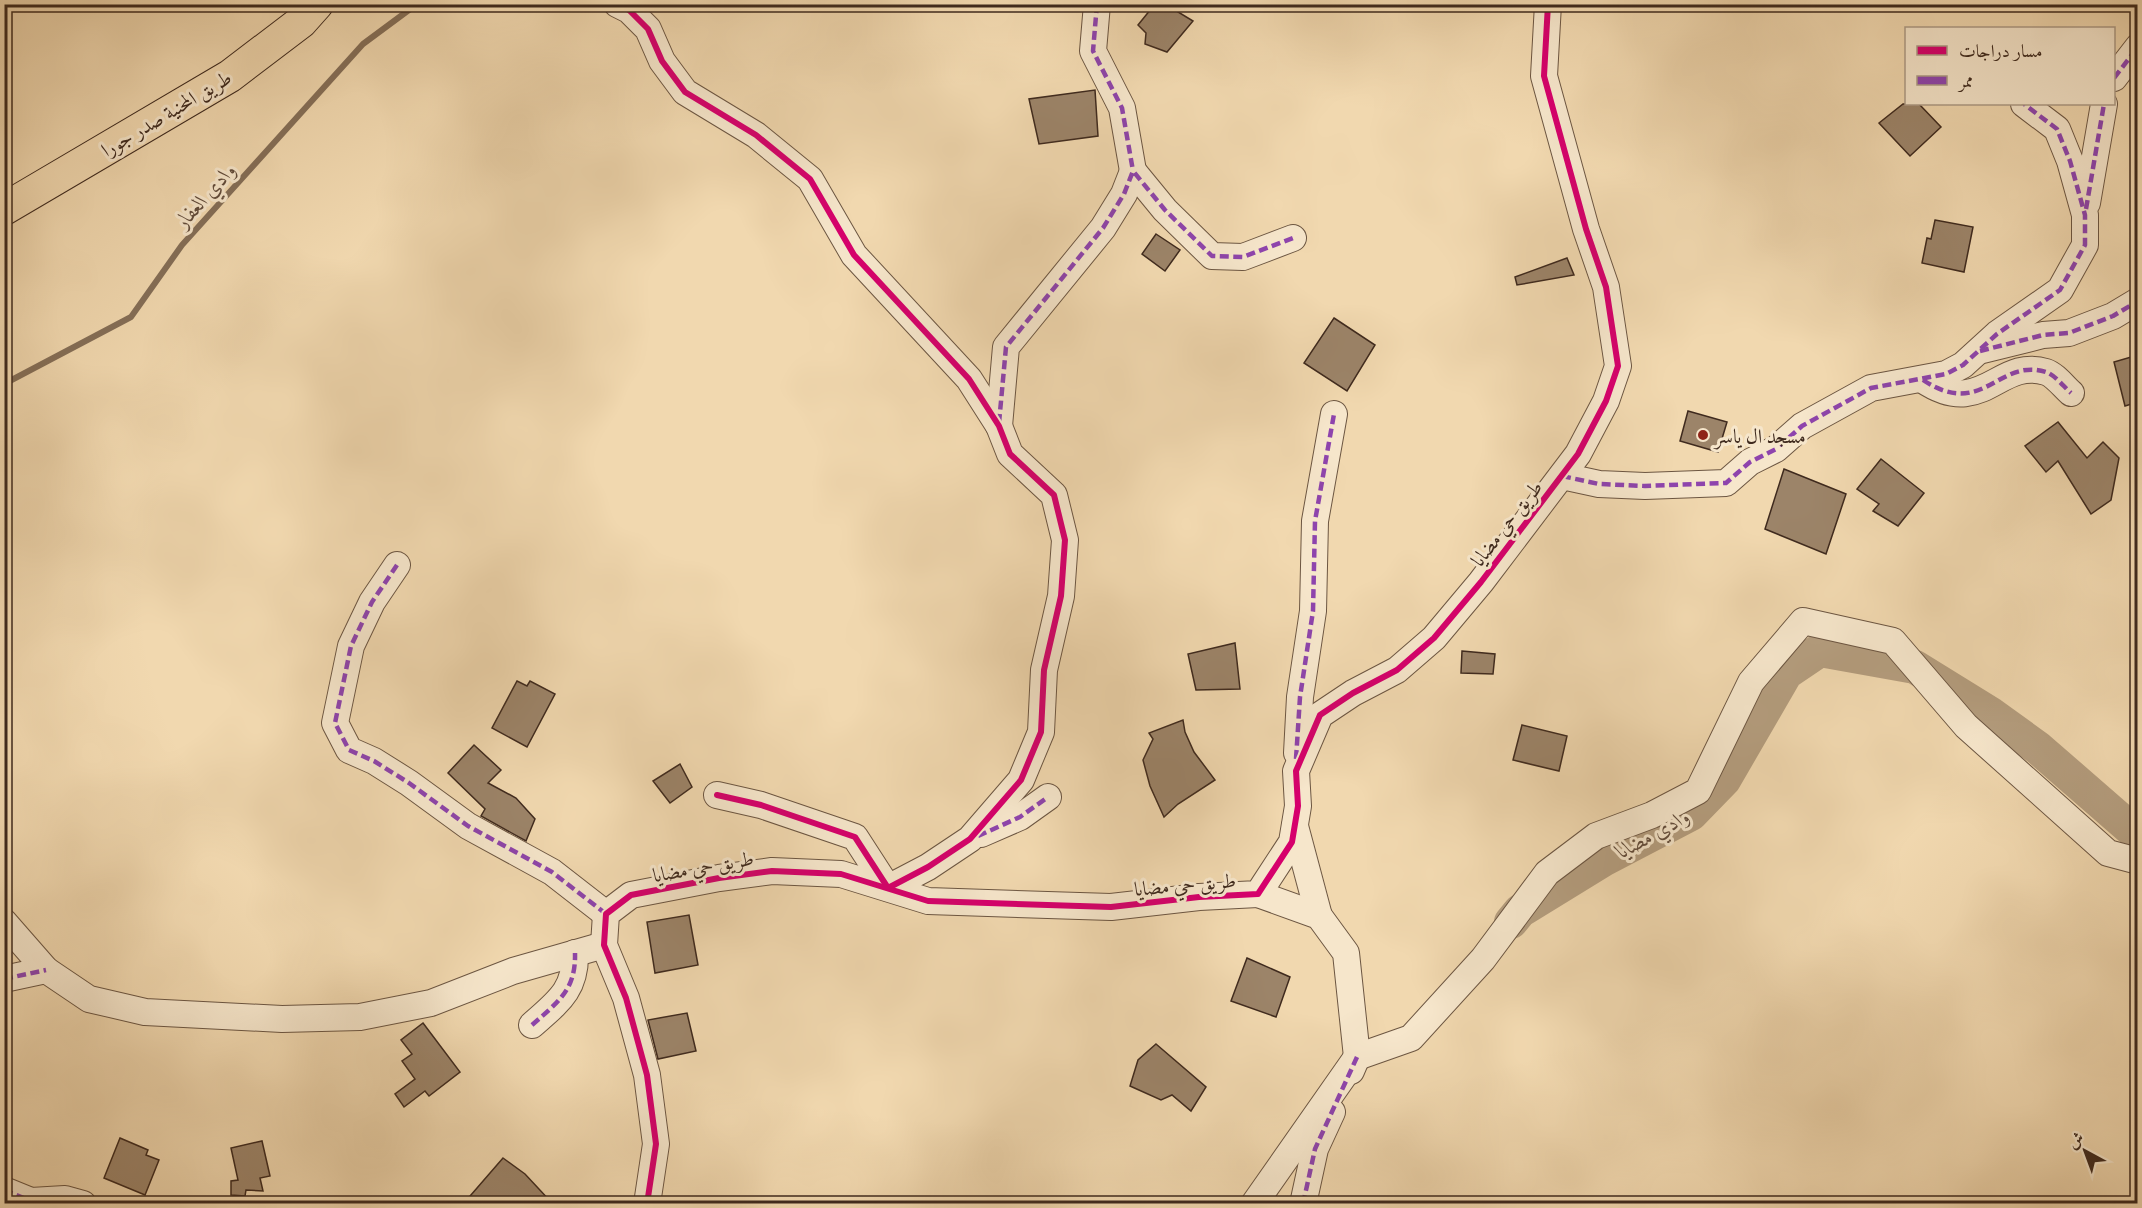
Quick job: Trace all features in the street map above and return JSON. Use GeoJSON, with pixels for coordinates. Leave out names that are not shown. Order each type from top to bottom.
{"type":"FeatureCollection","features":[{"type":"Feature","properties":{"kind":"main road","name":"طريق المحنية صدر جورا"},"geometry":{"type":"LineString","coordinates":[[4,209],[230,76],[301,22],[317,4]]}},
{"type":"Feature","properties":{"kind":"street"},"geometry":{"type":"LineString","coordinates":[[617,4],[629,10],[648,29],[662,61],[684,92],[756,135],[810,179],[854,255],[969,380],[999,426],[1010,454],[1054,495],[1065,540],[1061,596],[1044,670],[1045,696],[1041,732],[1021,780],[970,839]]}},
{"type":"Feature","properties":{"kind":"street"},"geometry":{"type":"LineString","coordinates":[[1098,4],[1093,51],[1122,108],[1133,171],[1165,210],[1212,256],[1243,257],[1293,238]]}},
{"type":"Feature","properties":{"kind":"street","name":"طريق حي مضايا"},"geometry":{"type":"LineString","coordinates":[[606,914],[631,895],[719,878],[772,871],[841,874],[928,901],[1111,908],[1199,897],[1258,894],[1292,842],[1298,806],[1296,771],[1320,715],[1353,693],[1397,670],[1434,638],[1578,454],[1606,401],[1618,366],[1606,287],[1586,229],[1544,76],[1548,4]]}},
{"type":"Feature","properties":{"kind":"street"},"geometry":{"type":"LineString","coordinates":[[2115,77],[2138,47]]}},
{"type":"Feature","properties":{"kind":"street"},"geometry":{"type":"LineString","coordinates":[[2025,105],[2057,129],[2070,160],[2085,215]]}},
{"type":"Feature","properties":{"kind":"street"},"geometry":{"type":"LineString","coordinates":[[1562,476],[1599,484],[1645,486],[1726,483],[1750,462],[1776,449],[1802,426],[1871,388],[1923,380],[1946,374],[1963,364],[2016,320],[2060,290],[2085,245],[2085,215],[2104,105]]}},
{"type":"Feature","properties":{"kind":"street"},"geometry":{"type":"LineString","coordinates":[[999,426],[1006,347],[1103,228],[1124,194],[1133,171]]}},
{"type":"Feature","properties":{"kind":"street"},"geometry":{"type":"LineString","coordinates":[[1977,352],[2043,335],[2069,333],[2113,316],[2138,301]]}},
{"type":"Feature","properties":{"kind":"street"},"geometry":{"type":"LineString","coordinates":[[1923,380],[1939,391],[1964,394],[1981,391],[2023,370],[2048,372],[2071,393]]}},
{"type":"Feature","properties":{"kind":"street"},"geometry":{"type":"LineString","coordinates":[[1296,771],[1300,697],[1313,611],[1315,521],[1334,414]]}},
{"type":"Feature","properties":{"kind":"street"},"geometry":{"type":"LineString","coordinates":[[397,565],[372,602],[351,646],[335,723],[349,750],[374,761],[409,783],[468,826],[552,872],[606,914],[604,945],[626,998],[647,1075],[656,1144],[647,1203]]}},
{"type":"Feature","properties":{"kind":"street"},"geometry":{"type":"LineString","coordinates":[[1254,1203],[1357,1057],[1411,1038],[1483,959],[1548,873],[1596,836],[1653,815],[1698,791],[1750,682],[1803,621],[1893,641],[1966,726],[2108,854],[2138,861]]}},
{"type":"Feature","properties":{"kind":"street"},"geometry":{"type":"LineString","coordinates":[[717,795],[761,805],[855,837],[888,888],[928,867],[970,839],[1020,817],[1048,797]]}},
{"type":"Feature","properties":{"kind":"street"},"geometry":{"type":"LineString","coordinates":[[1295,826],[1319,916],[1346,954],[1357,1057],[1315,1149],[1303,1203]]}},
{"type":"Feature","properties":{"kind":"street"},"geometry":{"type":"LineString","coordinates":[[1258,894],[1319,916]]}},
{"type":"Feature","properties":{"kind":"street"},"geometry":{"type":"LineString","coordinates":[[4,922],[46,970],[89,999],[145,1012],[282,1019],[360,1017],[431,1003],[513,971],[604,945]]}},
{"type":"Feature","properties":{"kind":"street"},"geometry":{"type":"LineString","coordinates":[[532,1024],[562,998],[576,972],[575,953]]}},
{"type":"Feature","properties":{"kind":"street"},"geometry":{"type":"LineString","coordinates":[[4,979],[46,970]]}},
{"type":"Feature","properties":{"kind":"street"},"geometry":{"type":"LineString","coordinates":[[4,1190],[29,1202],[65,1199],[83,1203]]}},
{"type":"Feature","properties":{"kind":"building"},"geometry":{"type":"Polygon","coordinates":[[[1155,4],[1165,4],[1193,21],[1167,52],[1145,44],[1146,33],[1138,25],[1155,4]]]}},
{"type":"Feature","properties":{"kind":"building"},"geometry":{"type":"Polygon","coordinates":[[[1095,90],[1098,136],[1039,144],[1029,99],[1095,90]]]}},
{"type":"Feature","properties":{"kind":"building"},"geometry":{"type":"Polygon","coordinates":[[[1905,104],[1920,105],[1941,127],[1910,156],[1879,123],[1905,104]]]}},
{"type":"Feature","properties":{"kind":"building"},"geometry":{"type":"Polygon","coordinates":[[[1935,220],[1973,227],[1964,272],[1922,263],[1927,238],[1931,239],[1935,220]]]}},
{"type":"Feature","properties":{"kind":"building"},"geometry":{"type":"Polygon","coordinates":[[[1156,234],[1180,250],[1165,271],[1142,254],[1156,234]]]}},
{"type":"Feature","properties":{"kind":"building"},"geometry":{"type":"Polygon","coordinates":[[[1567,258],[1574,275],[1517,285],[1515,277],[1567,258]]]}},
{"type":"Feature","properties":{"kind":"building"},"geometry":{"type":"Polygon","coordinates":[[[1334,318],[1375,345],[1347,391],[1304,363],[1334,318]]]}},
{"type":"Feature","properties":{"kind":"building"},"geometry":{"type":"Polygon","coordinates":[[[2138,355],[2138,402],[2125,406],[2114,362],[2138,355]]]}},
{"type":"Feature","properties":{"kind":"building","name":"مسجد ال ياسر"},"geometry":{"type":"Polygon","coordinates":[[[1688,411],[1727,422],[1718,452],[1680,441],[1688,411]]]}},
{"type":"Feature","properties":{"kind":"building"},"geometry":{"type":"Polygon","coordinates":[[[2058,422],[2087,458],[2103,442],[2119,458],[2111,500],[2091,514],[2058,461],[2046,472],[2025,446],[2058,422]]]}},
{"type":"Feature","properties":{"kind":"building"},"geometry":{"type":"Polygon","coordinates":[[[1881,459],[1924,493],[1898,526],[1873,511],[1879,504],[1857,489],[1881,459]]]}},
{"type":"Feature","properties":{"kind":"building"},"geometry":{"type":"Polygon","coordinates":[[[1784,469],[1846,494],[1826,554],[1765,529],[1784,469]]]}},
{"type":"Feature","properties":{"kind":"building"},"geometry":{"type":"Polygon","coordinates":[[[1235,643],[1240,689],[1196,690],[1188,654],[1235,643]]]}},
{"type":"Feature","properties":{"kind":"building"},"geometry":{"type":"Polygon","coordinates":[[[1462,651],[1495,654],[1493,674],[1461,673],[1462,651]]]}},
{"type":"Feature","properties":{"kind":"building"},"geometry":{"type":"Polygon","coordinates":[[[517,681],[527,686],[530,681],[555,694],[527,747],[492,728],[517,681]]]}},
{"type":"Feature","properties":{"kind":"building"},"geometry":{"type":"Polygon","coordinates":[[[1183,720],[1185,732],[1194,752],[1215,780],[1178,804],[1164,817],[1150,786],[1143,760],[1153,739],[1149,733],[1183,720]]]}},
{"type":"Feature","properties":{"kind":"building"},"geometry":{"type":"Polygon","coordinates":[[[1522,725],[1567,736],[1559,771],[1513,760],[1522,725]]]}},
{"type":"Feature","properties":{"kind":"building"},"geometry":{"type":"Polygon","coordinates":[[[474,745],[501,770],[488,783],[516,798],[535,819],[526,841],[481,816],[485,809],[448,773],[474,745]]]}},
{"type":"Feature","properties":{"kind":"building"},"geometry":{"type":"Polygon","coordinates":[[[680,764],[692,787],[670,803],[653,781],[680,764]]]}},
{"type":"Feature","properties":{"kind":"building"},"geometry":{"type":"Polygon","coordinates":[[[689,915],[698,965],[655,973],[647,922],[689,915]]]}},
{"type":"Feature","properties":{"kind":"building"},"geometry":{"type":"Polygon","coordinates":[[[1247,958],[1290,977],[1276,1017],[1231,1001],[1247,958]]]}},
{"type":"Feature","properties":{"kind":"building"},"geometry":{"type":"Polygon","coordinates":[[[687,1013],[696,1051],[658,1059],[648,1020],[687,1013]]]}},
{"type":"Feature","properties":{"kind":"building"},"geometry":{"type":"Polygon","coordinates":[[[423,1023],[460,1072],[429,1096],[425,1091],[404,1107],[395,1094],[415,1079],[402,1061],[412,1054],[401,1040],[423,1023]]]}},
{"type":"Feature","properties":{"kind":"building"},"geometry":{"type":"Polygon","coordinates":[[[1156,1044],[1206,1087],[1191,1111],[1172,1095],[1161,1100],[1130,1086],[1138,1060],[1156,1044]]]}},
{"type":"Feature","properties":{"kind":"building"},"geometry":{"type":"Polygon","coordinates":[[[120,1138],[148,1150],[146,1155],[159,1160],[145,1195],[104,1178],[120,1138]]]}},
{"type":"Feature","properties":{"kind":"building"},"geometry":{"type":"Polygon","coordinates":[[[262,1141],[270,1176],[260,1178],[263,1191],[246,1190],[245,1196],[231,1195],[231,1181],[238,1180],[231,1148],[262,1141]]]}},
{"type":"Feature","properties":{"kind":"building"},"geometry":{"type":"Polygon","coordinates":[[[503,1158],[525,1174],[552,1203],[464,1203],[503,1158]]]}},
{"type":"Feature","properties":{"kind":"waterway","name":"وادي العفار"},"geometry":{"type":"LineString","coordinates":[[4,384],[131,317],[182,245],[363,44],[417,4]]}},
{"type":"Feature","properties":{"kind":"waterway","name":"وادي مضايا"},"geometry":{"type":"LineString","coordinates":[[1511,922],[1520,911],[1603,860],[1691,814],[1724,780],[1786,673],[1820,650],[1915,667],[1991,714],[2038,748],[2138,835]]}},
{"type":"Feature","properties":{"kind":"marked path"},"geometry":{"type":"LineString","coordinates":[[1097,4],[1093,51],[1122,108],[1133,171]]}},
{"type":"Feature","properties":{"kind":"marked path"},"geometry":{"type":"LineString","coordinates":[[2115,77],[2138,47]]}},
{"type":"Feature","properties":{"kind":"marked path"},"geometry":{"type":"LineString","coordinates":[[1562,476],[1599,484],[1645,486],[1726,483],[1750,462],[1776,449],[1802,426],[1871,388],[1946,374],[1963,365],[1997,334],[2060,290],[2085,245],[2085,215],[2070,161],[2057,129],[2025,105]]}},
{"type":"Feature","properties":{"kind":"marked path"},"geometry":{"type":"LineString","coordinates":[[2086,209],[2104,105]]}},
{"type":"Feature","properties":{"kind":"marked path"},"geometry":{"type":"LineString","coordinates":[[999,423],[1006,347],[1103,228],[1124,194],[1133,171],[1165,210],[1212,256],[1243,257],[1293,238]]}},
{"type":"Feature","properties":{"kind":"marked path"},"geometry":{"type":"LineString","coordinates":[[1980,351],[2043,335],[2069,333],[2113,316],[2138,301]]}},
{"type":"Feature","properties":{"kind":"marked path"},"geometry":{"type":"LineString","coordinates":[[1923,380],[1944,391],[1961,394],[1976,391],[2002,378],[2029,370],[2046,372],[2056,378],[2071,393]]}},
{"type":"Feature","properties":{"kind":"marked path"},"geometry":{"type":"LineString","coordinates":[[1296,759],[1300,697],[1313,611],[1315,521],[1334,414]]}},
{"type":"Feature","properties":{"kind":"marked path"},"geometry":{"type":"LineString","coordinates":[[397,565],[372,602],[351,646],[335,723],[349,750],[374,761],[409,783],[468,826],[552,872],[606,914]]}},
{"type":"Feature","properties":{"kind":"marked path"},"geometry":{"type":"LineString","coordinates":[[978,836],[1020,817],[1048,797]]}},
{"type":"Feature","properties":{"kind":"marked path"},"geometry":{"type":"LineString","coordinates":[[532,1025],[557,1002],[569,986],[575,966],[575,953]]}},
{"type":"Feature","properties":{"kind":"marked path"},"geometry":{"type":"LineString","coordinates":[[4,979],[46,970]]}},
{"type":"Feature","properties":{"kind":"marked path"},"geometry":{"type":"LineString","coordinates":[[1303,1204],[1315,1149],[1357,1057]]}},
{"type":"Feature","properties":{"kind":"marked path"},"geometry":{"type":"LineString","coordinates":[[4,1190],[31,1201]]}},
{"type":"Feature","properties":{"kind":"cycle path"},"geometry":{"type":"LineString","coordinates":[[617,4],[629,10],[648,29],[662,61],[685,92],[756,135],[810,179],[854,255],[969,379],[999,426],[1010,454],[1054,495],[1065,540],[1061,596],[1044,670],[1041,732],[1021,780],[970,839],[928,867],[888,888],[855,837],[761,805],[717,795]]}},
{"type":"Feature","properties":{"kind":"cycle path"},"geometry":{"type":"LineString","coordinates":[[647,1204],[656,1144],[647,1075],[626,998],[604,945],[606,914],[631,895],[719,878],[772,871],[841,874],[928,901],[1111,907],[1199,897],[1258,894],[1292,842],[1298,806],[1296,771],[1320,715],[1353,693],[1397,670],[1434,638],[1481,582],[1578,454],[1606,401],[1618,366],[1606,287],[1586,229],[1544,76],[1548,4]]}},
{"type":"Feature","properties":{"kind":"place","name":"مسجد ال ياسر"},"geometry":{"type":"Point","coordinates":[1703,435]}}]}
